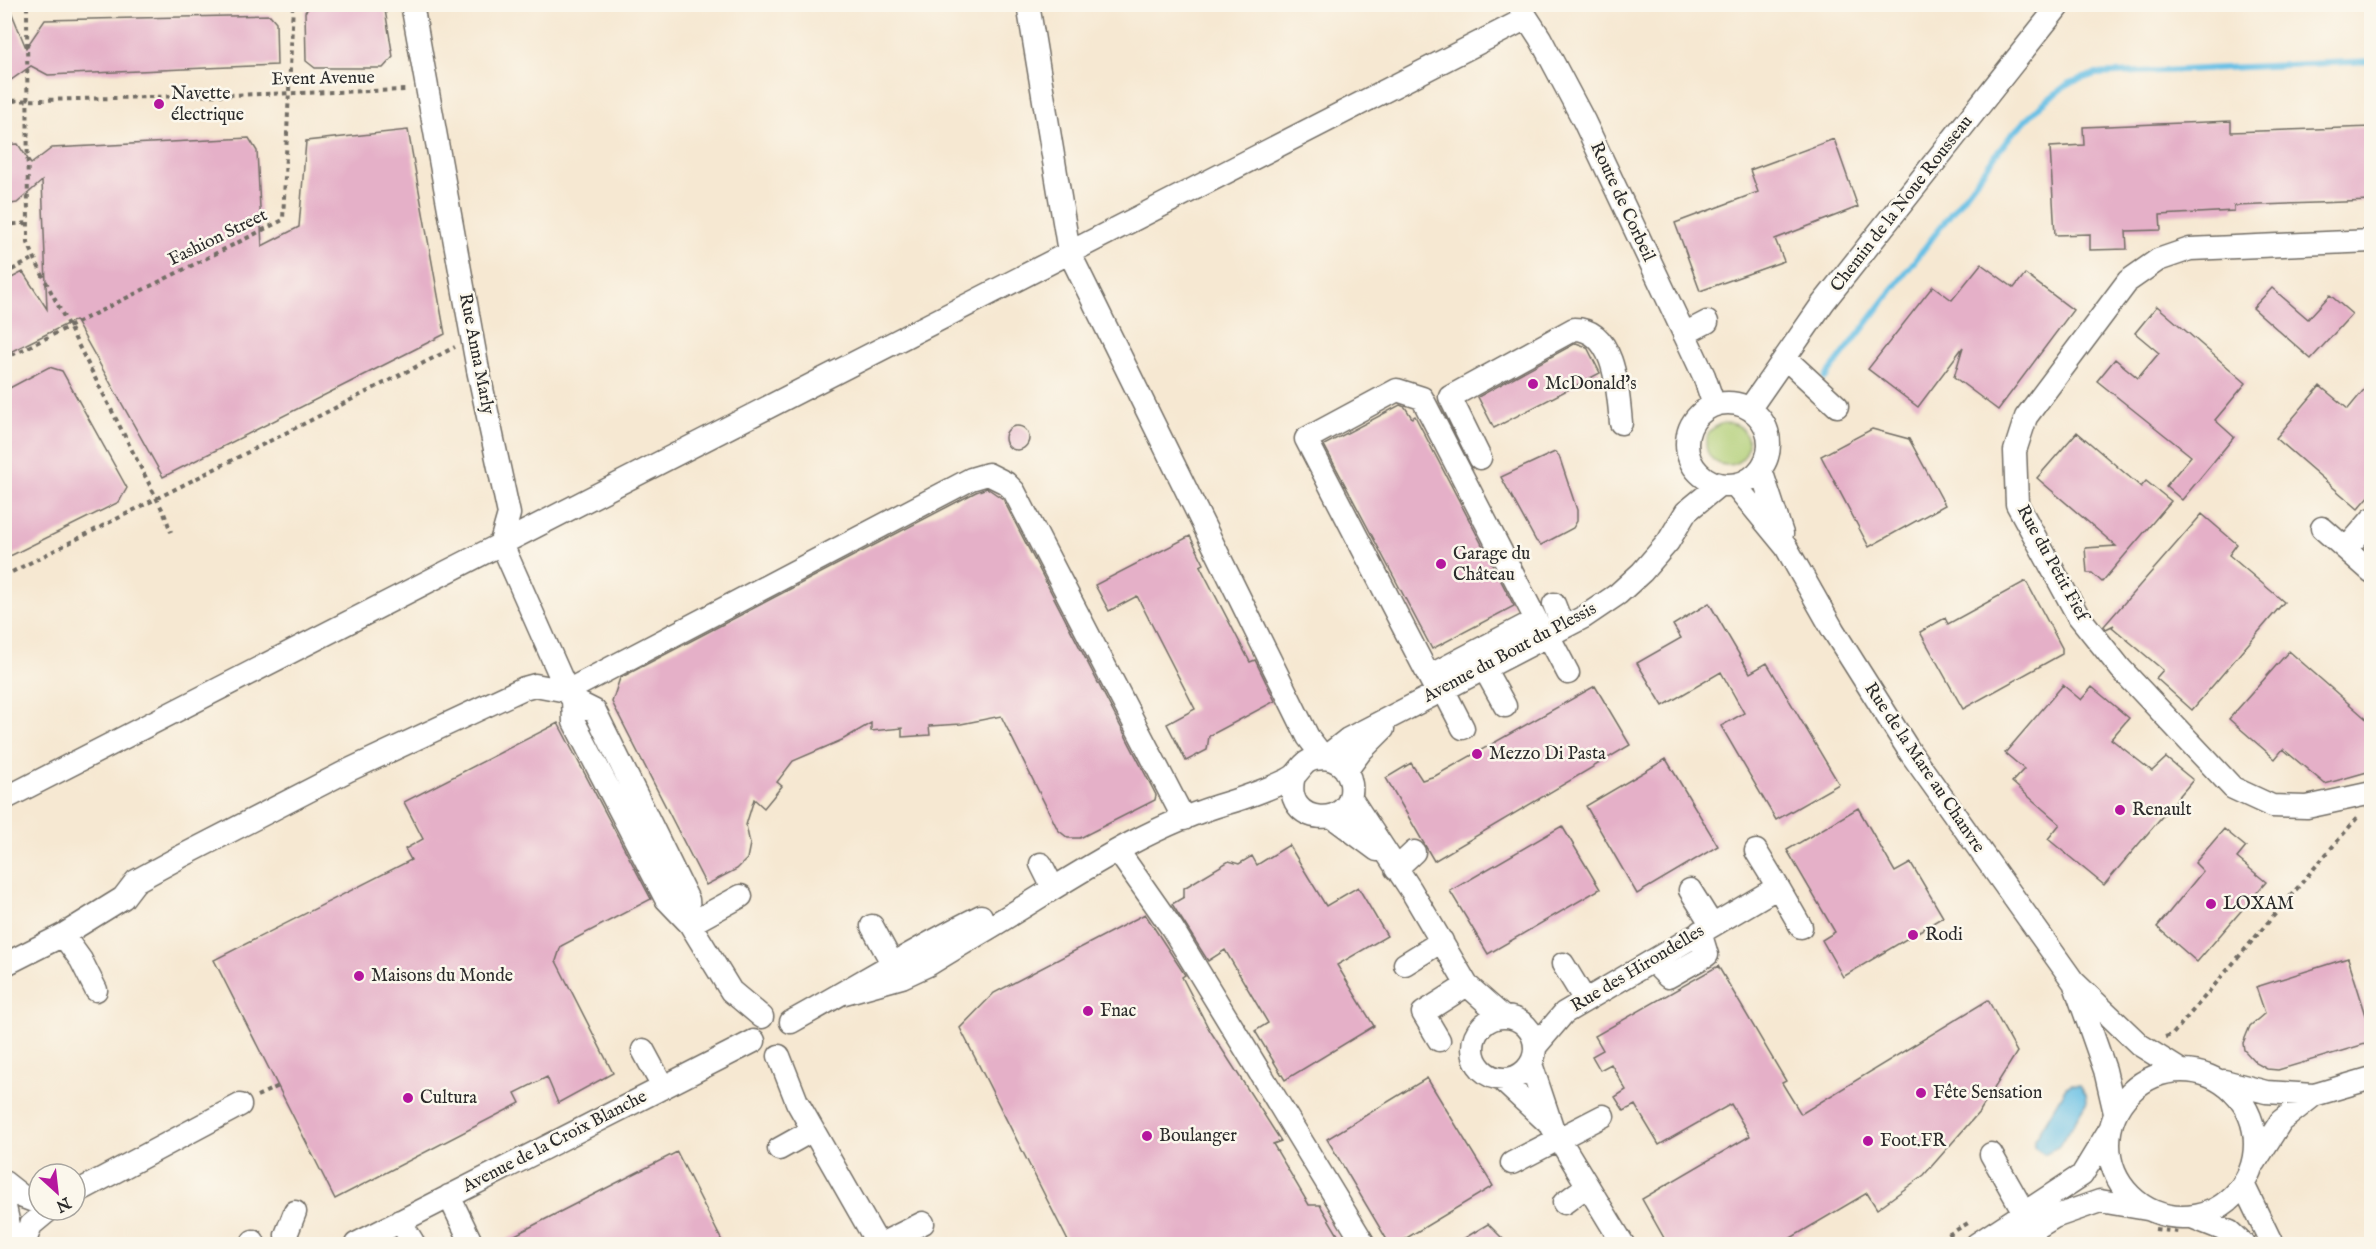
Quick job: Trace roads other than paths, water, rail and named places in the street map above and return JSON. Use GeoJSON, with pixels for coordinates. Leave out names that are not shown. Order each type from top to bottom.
{"type":"FeatureCollection","features":[{"type":"Feature","properties":{"kind":"street","name":"Rue Anna Marly"},"geometry":{"type":"LineString","coordinates":[[412,4],[472,338],[509,514],[501,542]]}},
{"type":"Feature","properties":{"kind":"street"},"geometry":{"type":"LineString","coordinates":[[1028,4],[1069,252],[1308,737],[1324,758]]}},
{"type":"Feature","properties":{"kind":"street","name":"Chemin de la Noue Rousseau"},"geometry":{"type":"LineString","coordinates":[[1750,408],[1790,363],[1814,298],[2060,4]]}},
{"type":"Feature","properties":{"kind":"street"},"geometry":{"type":"LineString","coordinates":[[4,799],[1069,252],[1522,11]]}},
{"type":"Feature","properties":{"kind":"street","name":"Route de Corbeil"},"geometry":{"type":"LineString","coordinates":[[1522,11],[1584,121],[1684,334],[1714,405]]}},
{"type":"Feature","properties":{"kind":"street","name":"Rue du Petit Fief"},"geometry":{"type":"LineString","coordinates":[[2372,241],[2190,249],[2158,260],[2128,281],[2114,299],[2026,417],[2015,451],[2017,504],[2077,614],[2121,669],[2233,788],[2272,806],[2307,807],[2372,793]]}},
{"type":"Feature","properties":{"kind":"street"},"geometry":{"type":"LineString","coordinates":[[1684,334],[1707,322]]}},
{"type":"Feature","properties":{"kind":"street"},"geometry":{"type":"LineString","coordinates":[[1479,458],[1450,397],[1574,329],[1588,336],[1618,392],[1621,423]]}},
{"type":"Feature","properties":{"kind":"street"},"geometry":{"type":"LineString","coordinates":[[1790,363],[1837,406]]}},
{"type":"Feature","properties":{"kind":"street"},"geometry":{"type":"LineString","coordinates":[[1463,728],[1436,686],[1305,439],[1397,390],[1422,398],[1548,630],[1568,674]]}},
{"type":"Feature","properties":{"kind":"street"},"geometry":{"type":"LineString","coordinates":[[1726,402],[1750,408],[1764,423],[1770,443],[1768,457],[1761,470],[1750,480],[1727,485],[1704,478],[1693,467],[1688,453],[1689,431],[1701,412],[1726,402]]}},
{"type":"Feature","properties":{"kind":"street","name":"Avenue du Bout du Plessis"},"geometry":{"type":"LineString","coordinates":[[1324,758],[1348,739],[1401,711],[1436,686],[1484,668],[1548,630],[1584,617],[1618,594],[1642,572],[1668,542],[1686,512],[1693,467]]}},
{"type":"Feature","properties":{"kind":"street","name":"Rue de la Mare au Chanvre"},"geometry":{"type":"LineString","coordinates":[[1761,470],[1786,547],[1833,630],[1910,752],[2073,981],[2140,1045],[2180,1070]]}},
{"type":"Feature","properties":{"kind":"street"},"geometry":{"type":"LineString","coordinates":[[570,696],[971,479],[988,474],[1006,483],[1014,491],[1184,819]]}},
{"type":"Feature","properties":{"kind":"street","name":"Avenue du Bout du Plessis"},"geometry":{"type":"LineString","coordinates":[[1686,512],[1727,485]]}},
{"type":"Feature","properties":{"kind":"street","name":"Rue de la Mare au Chanvre"},"geometry":{"type":"LineString","coordinates":[[1727,485],[1786,547]]}},
{"type":"Feature","properties":{"kind":"street"},"geometry":{"type":"LineString","coordinates":[[2346,549],[2372,519]]}},
{"type":"Feature","properties":{"kind":"street"},"geometry":{"type":"LineString","coordinates":[[2322,528],[2372,572]]}},
{"type":"Feature","properties":{"kind":"street"},"geometry":{"type":"LineString","coordinates":[[501,542],[570,696]]}},
{"type":"Feature","properties":{"kind":"street"},"geometry":{"type":"LineString","coordinates":[[1548,630],[1554,604]]}},
{"type":"Feature","properties":{"kind":"street"},"geometry":{"type":"LineString","coordinates":[[1436,686],[1548,630]]}},
{"type":"Feature","properties":{"kind":"street"},"geometry":{"type":"LineString","coordinates":[[1484,668],[1504,706]]}},
{"type":"Feature","properties":{"kind":"street"},"geometry":{"type":"LineString","coordinates":[[4,965],[63,935],[123,898],[136,881],[349,770],[524,688],[535,685],[570,696],[595,711],[688,900],[690,924],[731,992],[762,1017]]}},
{"type":"Feature","properties":{"kind":"street","name":"Avenue du Bout du Plessis"},"geometry":{"type":"LineString","coordinates":[[1346,771],[1361,751],[1401,711]]}},
{"type":"Feature","properties":{"kind":"street"},"geometry":{"type":"LineString","coordinates":[[791,1022],[845,993],[928,965],[1074,874],[1204,809],[1240,799],[1294,776],[1306,762],[1324,758],[1333,759],[1346,771],[1352,788],[1346,806],[1331,816],[1313,816],[1299,807],[1294,799],[1294,776]]}},
{"type":"Feature","properties":{"kind":"street"},"geometry":{"type":"LineString","coordinates":[[1350,797],[1442,941],[1467,985],[1476,1032],[1473,1051],[1479,1068],[1490,1076],[1502,1080],[1556,1133]]}},
{"type":"Feature","properties":{"kind":"street"},"geometry":{"type":"LineString","coordinates":[[1240,799],[1294,799]]}},
{"type":"Feature","properties":{"kind":"street"},"geometry":{"type":"LineString","coordinates":[[1331,816],[1392,863]]}},
{"type":"Feature","properties":{"kind":"street"},"geometry":{"type":"LineString","coordinates":[[1118,851],[1172,927],[1364,1245]]}},
{"type":"Feature","properties":{"kind":"street"},"geometry":{"type":"LineString","coordinates":[[1756,851],[1801,927]]}},
{"type":"Feature","properties":{"kind":"street"},"geometry":{"type":"LineString","coordinates":[[1392,863],[1414,852]]}},
{"type":"Feature","properties":{"kind":"street"},"geometry":{"type":"LineString","coordinates":[[901,976],[1045,873],[1074,874]]}},
{"type":"Feature","properties":{"kind":"street","name":"Rue des Hirondelles"},"geometry":{"type":"LineString","coordinates":[[1533,1055],[1564,1013],[1778,887]]}},
{"type":"Feature","properties":{"kind":"street","name":"Rue des Hirondelles"},"geometry":{"type":"LineString","coordinates":[[1690,890],[1706,929]]}},
{"type":"Feature","properties":{"kind":"street"},"geometry":{"type":"LineString","coordinates":[[690,924],[741,896]]}},
{"type":"Feature","properties":{"kind":"street"},"geometry":{"type":"LineString","coordinates":[[872,926],[901,976]]}},
{"type":"Feature","properties":{"kind":"street"},"geometry":{"type":"LineString","coordinates":[[63,935],[81,960],[96,990]]}},
{"type":"Feature","properties":{"kind":"street"},"geometry":{"type":"LineString","coordinates":[[1404,964],[1442,941]]}},
{"type":"Feature","properties":{"kind":"street"},"geometry":{"type":"LineString","coordinates":[[1563,964],[1585,1000]]}},
{"type":"Feature","properties":{"kind":"street","name":"Rue de la Mare au Chanvre"},"geometry":{"type":"LineString","coordinates":[[2073,981],[2104,1070],[2112,1121]]}},
{"type":"Feature","properties":{"kind":"street"},"geometry":{"type":"LineString","coordinates":[[1467,985],[1531,1032],[1533,1055],[1556,1133],[1623,1245]]}},
{"type":"Feature","properties":{"kind":"street"},"geometry":{"type":"LineString","coordinates":[[1439,1040],[1423,1013],[1467,985]]}},
{"type":"Feature","properties":{"kind":"street"},"geometry":{"type":"LineString","coordinates":[[775,1013],[791,1022],[795,1041],[787,1052],[779,1056],[762,1052],[754,1041],[754,1027],[762,1017],[775,1013]]}},
{"type":"Feature","properties":{"kind":"street","name":"Rue des Hirondelles"},"geometry":{"type":"LineString","coordinates":[[1512,1019],[1564,1013]]}},
{"type":"Feature","properties":{"kind":"street"},"geometry":{"type":"LineString","coordinates":[[1476,1032],[1483,1024],[1512,1019]]}},
{"type":"Feature","properties":{"kind":"street","name":"Avenue de la Croix Blanche"},"geometry":{"type":"LineString","coordinates":[[356,1245],[754,1041]]}},
{"type":"Feature","properties":{"kind":"street"},"geometry":{"type":"LineString","coordinates":[[643,1050],[663,1087]]}},
{"type":"Feature","properties":{"kind":"street"},"geometry":{"type":"LineString","coordinates":[[1502,1080],[1524,1073],[1533,1055]]}},
{"type":"Feature","properties":{"kind":"street"},"geometry":{"type":"LineString","coordinates":[[779,1056],[797,1102],[880,1245],[923,1223]]}},
{"type":"Feature","properties":{"kind":"street"},"geometry":{"type":"LineString","coordinates":[[2010,1245],[2030,1222],[2082,1175],[2129,1093],[2149,1078],[2180,1070],[2196,1072],[2266,1092],[2314,1095],[2372,1078]]}},
{"type":"Feature","properties":{"kind":"street"},"geometry":{"type":"LineString","coordinates":[[2219,1080],[2238,1095],[2250,1115],[2256,1142],[2247,1176],[2272,1245]]}},
{"type":"Feature","properties":{"kind":"street"},"geometry":{"type":"LineString","coordinates":[[2189,1225],[2222,1205],[2247,1176],[2281,1121],[2314,1095]]}},
{"type":"Feature","properties":{"kind":"street"},"geometry":{"type":"LineString","coordinates":[[87,1187],[240,1105]]}},
{"type":"Feature","properties":{"kind":"street"},"geometry":{"type":"LineString","coordinates":[[1512,1163],[1556,1133],[1603,1116]]}},
{"type":"Feature","properties":{"kind":"street"},"geometry":{"type":"LineString","coordinates":[[2112,1121],[2112,1166],[2126,1192],[2150,1219]]}},
{"type":"Feature","properties":{"kind":"street"},"geometry":{"type":"LineString","coordinates":[[779,1149],[813,1130]]}},
{"type":"Feature","properties":{"kind":"street"},"geometry":{"type":"LineString","coordinates":[[1991,1154],[2030,1222]]}},
{"type":"Feature","properties":{"kind":"street"},"geometry":{"type":"LineString","coordinates":[[4,1182],[27,1198]]}},
{"type":"Feature","properties":{"kind":"street"},"geometry":{"type":"LineString","coordinates":[[1564,1203],[1587,1186]]}},
{"type":"Feature","properties":{"kind":"street"},"geometry":{"type":"LineString","coordinates":[[449,1196],[471,1242]]}},
{"type":"Feature","properties":{"kind":"street"},"geometry":{"type":"LineString","coordinates":[[1977,1245],[2030,1222],[2054,1218],[2100,1201],[2150,1219],[2170,1216],[2189,1225],[2230,1232],[2243,1245]]}},
{"type":"Feature","properties":{"kind":"street"},"geometry":{"type":"LineString","coordinates":[[4,1202],[13,1245]]}},
{"type":"Feature","properties":{"kind":"street"},"geometry":{"type":"LineString","coordinates":[[288,1245],[286,1235],[294,1212]]}},
{"type":"Feature","properties":{"kind":"street"},"geometry":{"type":"LineString","coordinates":[[400,1221],[414,1245]]}},
{"type":"Feature","properties":{"kind":"street"},"geometry":{"type":"LineString","coordinates":[[24,1245],[31,1225],[35,1222]]}},
{"type":"Feature","properties":{"kind":"water"},"geometry":{"type":"Polygon","coordinates":[[[2072,1084],[2080,1085],[2086,1094],[2087,1101],[2060,1146],[2044,1154],[2034,1147],[2034,1141],[2066,1087],[2072,1084]]]}},
{"type":"Feature","properties":{"kind":"waterway"},"geometry":{"type":"LineString","coordinates":[[1825,378],[2011,135],[2041,105],[2069,83],[2096,74],[2372,61]]}},
{"type":"Feature","properties":{"kind":"place","name":"Navette électrique"},"geometry":{"type":"Point","coordinates":[159,104]}},
{"type":"Feature","properties":{"kind":"place","name":"McDonald's"},"geometry":{"type":"Point","coordinates":[1533,384]}},
{"type":"Feature","properties":{"kind":"place","name":"Garage du Château"},"geometry":{"type":"Point","coordinates":[1441,564]}},
{"type":"Feature","properties":{"kind":"place","name":"Mezzo Di Pasta"},"geometry":{"type":"Point","coordinates":[1477,754]}},
{"type":"Feature","properties":{"kind":"place","name":"Renault"},"geometry":{"type":"Point","coordinates":[2120,810]}},
{"type":"Feature","properties":{"kind":"place","name":"LOXAM"},"geometry":{"type":"Point","coordinates":[2211,904]}},
{"type":"Feature","properties":{"kind":"place","name":"Rodi"},"geometry":{"type":"Point","coordinates":[1913,935]}},
{"type":"Feature","properties":{"kind":"place","name":"Maisons du Monde"},"geometry":{"type":"Point","coordinates":[359,976]}},
{"type":"Feature","properties":{"kind":"place","name":"Fnac"},"geometry":{"type":"Point","coordinates":[1088,1011]}},
{"type":"Feature","properties":{"kind":"place","name":"Fête Sensation"},"geometry":{"type":"Point","coordinates":[1921,1093]}},
{"type":"Feature","properties":{"kind":"place","name":"Cultura"},"geometry":{"type":"Point","coordinates":[408,1098]}},
{"type":"Feature","properties":{"kind":"place","name":"Boulanger"},"geometry":{"type":"Point","coordinates":[1147,1136]}},
{"type":"Feature","properties":{"kind":"place","name":"Foot.FR"},"geometry":{"type":"Point","coordinates":[1868,1141]}}]}
